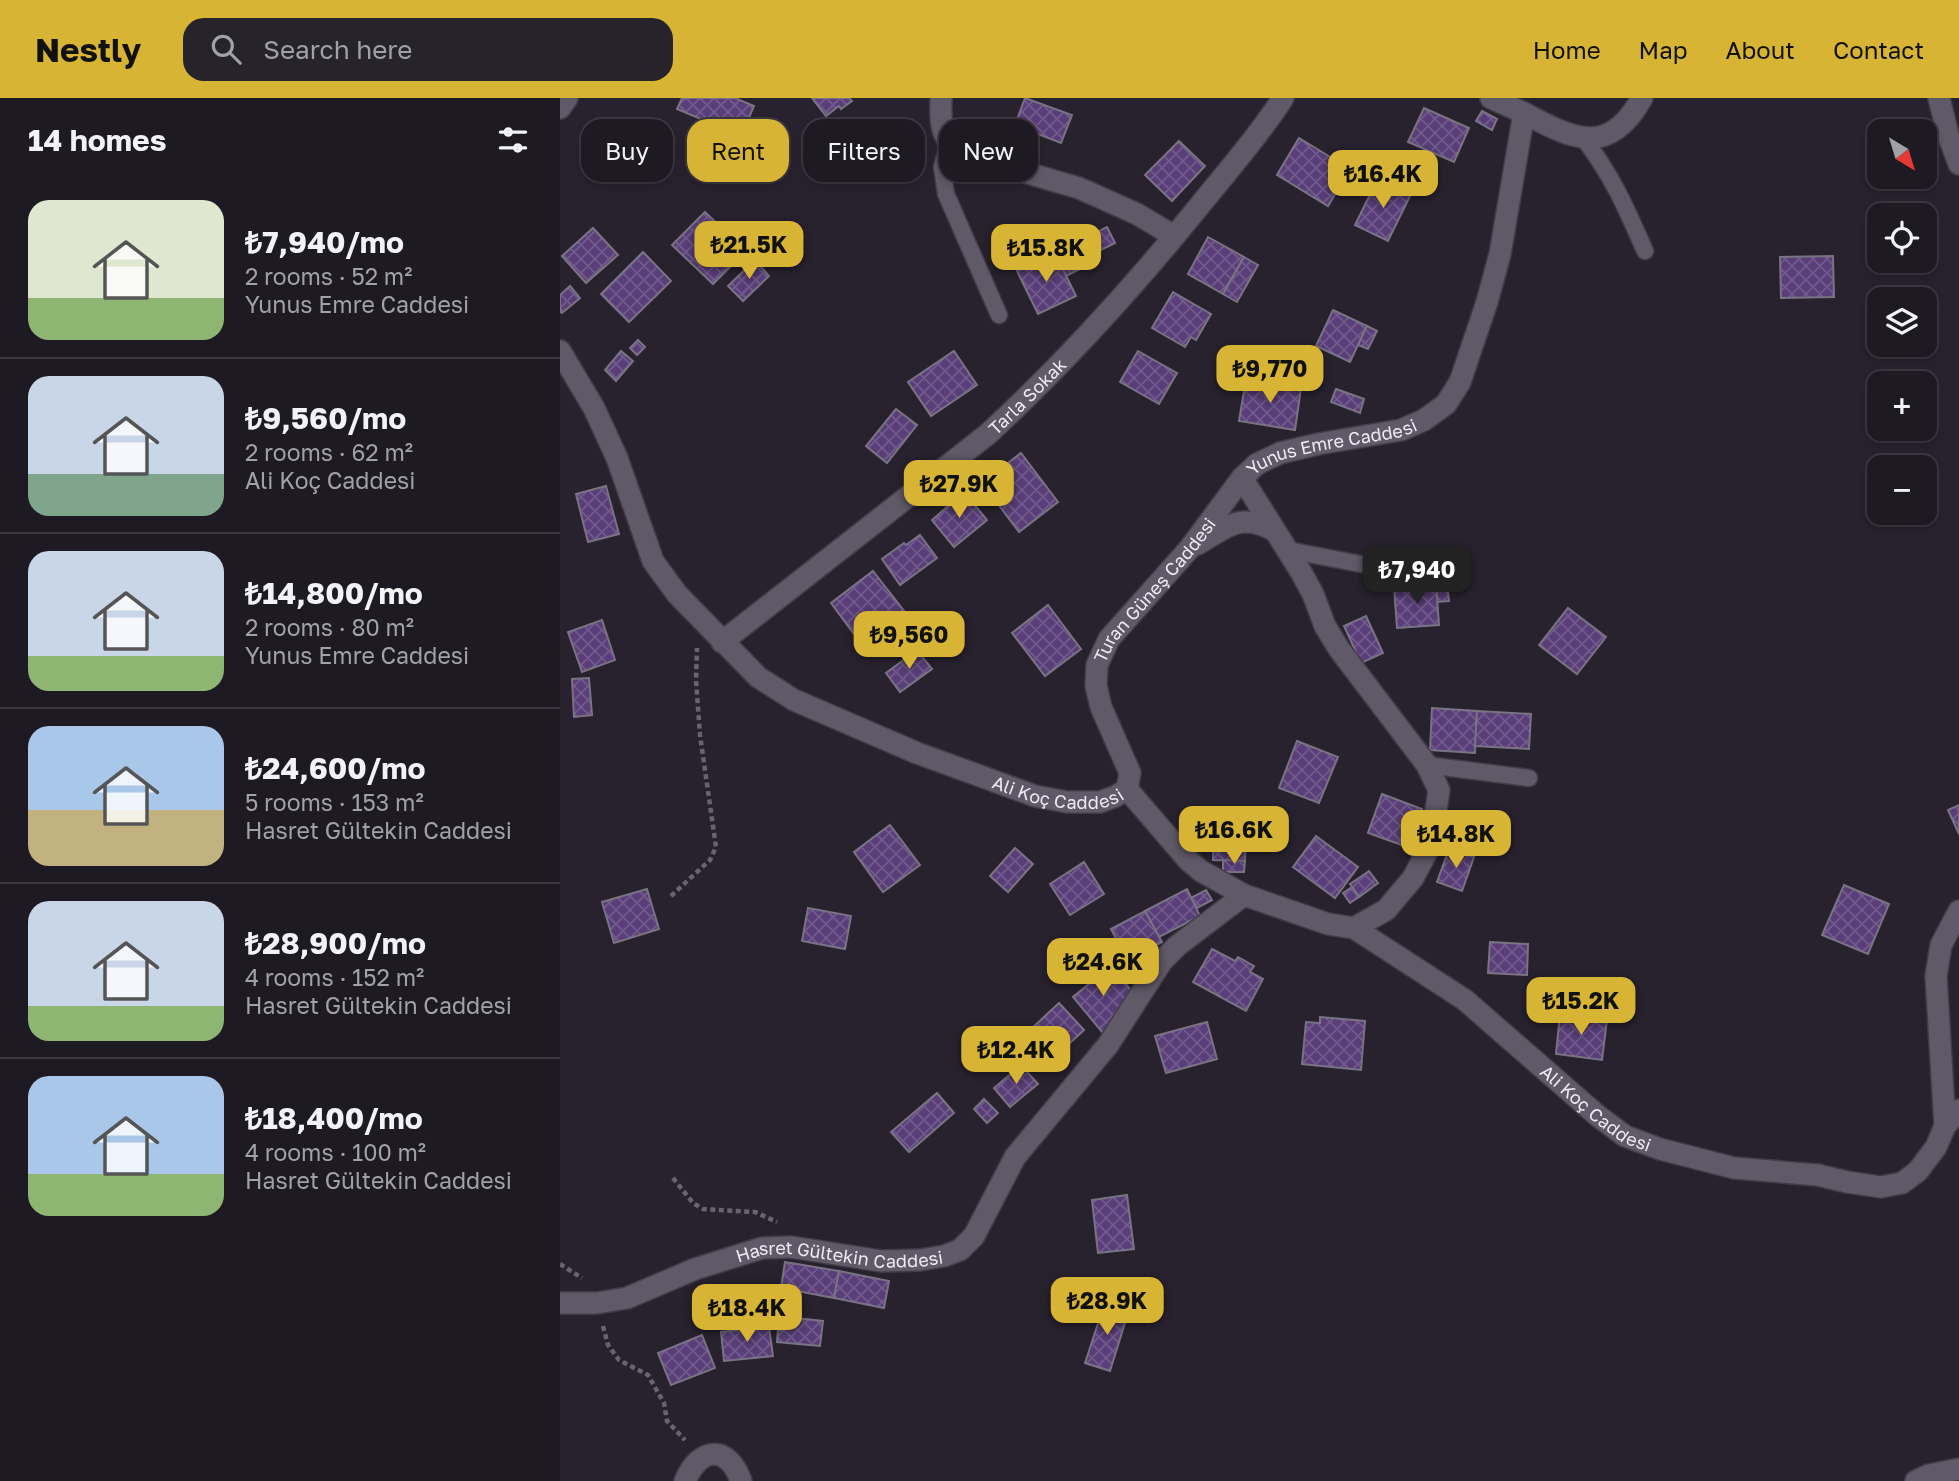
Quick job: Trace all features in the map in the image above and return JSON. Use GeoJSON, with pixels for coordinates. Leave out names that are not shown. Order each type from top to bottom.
{"type":"FeatureCollection","features":[{"type":"Feature","properties":{"kind":"street"},"geometry":{"type":"LineString","coordinates":[[560,108],[567,98]]}},
{"type":"Feature","properties":{"kind":"street"},"geometry":{"type":"LineString","coordinates":[[941,98],[942,119]]}},
{"type":"Feature","properties":{"kind":"street","name":"Tarla Sokak"},"geometry":{"type":"LineString","coordinates":[[722,642],[988,434],[1029,396],[1174,236],[1241,155],[1283,98]]}},
{"type":"Feature","properties":{"kind":"street"},"geometry":{"type":"LineString","coordinates":[[1491,98],[1562,133],[1584,139],[1602,136],[1621,126],[1632,116],[1642,98]]}},
{"type":"Feature","properties":{"kind":"street"},"geometry":{"type":"LineString","coordinates":[[1939,98],[1948,135],[1959,164]]}},
{"type":"Feature","properties":{"kind":"street","name":"Yunus Emre Caddesi"},"geometry":{"type":"LineString","coordinates":[[1354,928],[1386,910],[1413,878],[1431,844],[1439,790],[1427,765],[1339,649],[1325,626],[1301,572],[1242,478],[1257,464],[1280,453],[1402,430],[1424,421],[1446,404],[1460,382],[1500,254],[1524,113]]}},
{"type":"Feature","properties":{"kind":"street"},"geometry":{"type":"LineString","coordinates":[[1038,176],[1112,201],[1174,236]]}},
{"type":"Feature","properties":{"kind":"street","name":"Ali Koç Caddesi"},"geometry":{"type":"LineString","coordinates":[[560,351],[594,408],[617,458],[653,561],[677,594],[722,642],[758,677],[794,700],[917,753],[1035,796],[1067,802],[1100,802],[1127,789],[1188,860],[1217,881],[1244,895],[1328,924],[1354,928],[1465,1000],[1598,1116],[1625,1136],[1660,1149],[1734,1168],[1818,1175],[1881,1187],[1902,1183],[1918,1171],[1936,1147],[1952,1118]]}},
{"type":"Feature","properties":{"kind":"street","name":"Turan Güneş Caddesi"},"geometry":{"type":"LineString","coordinates":[[1127,789],[1130,773],[1101,707],[1096,686],[1097,665],[1109,639],[1190,548],[1242,478]]}},
{"type":"Feature","properties":{"kind":"street"},"geometry":{"type":"LineString","coordinates":[[1190,548],[1239,522],[1258,522],[1275,531]]}},
{"type":"Feature","properties":{"kind":"street","name":"Hasret Gültekin Caddesi"},"geometry":{"type":"LineString","coordinates":[[560,1303],[603,1302],[627,1297],[695,1269],[762,1248],[790,1247],[881,1261],[920,1261],[960,1250],[974,1236],[1015,1157],[1108,1045],[1162,961],[1177,946],[1244,895]]}},
{"type":"Feature","properties":{"kind":"street"},"geometry":{"type":"LineString","coordinates":[[1952,1118],[1936,976],[1941,945],[1959,912]]}},
{"type":"Feature","properties":{"kind":"street"},"geometry":{"type":"LineString","coordinates":[[685,1481],[689,1471],[711,1454],[723,1454],[731,1461],[741,1481]]}},
{"type":"Feature","properties":{"kind":"street"},"geometry":{"type":"LineString","coordinates":[[1916,1481],[1928,1475],[1959,1469]]}},
{"type":"Feature","properties":{"kind":"lane"},"geometry":{"type":"LineString","coordinates":[[1584,139],[1603,163],[1622,195],[1645,251]]}},
{"type":"Feature","properties":{"kind":"lane"},"geometry":{"type":"LineString","coordinates":[[944,182],[946,194],[999,315]]}},
{"type":"Feature","properties":{"kind":"lane"},"geometry":{"type":"LineString","coordinates":[[1288,550],[1377,567]]}},
{"type":"Feature","properties":{"kind":"lane"},"geometry":{"type":"LineString","coordinates":[[1427,765],[1530,778]]}},
{"type":"Feature","properties":{"kind":"path"},"geometry":{"type":"LineString","coordinates":[[671,896],[710,860],[716,847],[697,694],[701,619]]}},
{"type":"Feature","properties":{"kind":"path"},"geometry":{"type":"LineString","coordinates":[[673,1178],[693,1203],[703,1209],[755,1212],[776,1222],[810,1250]]}},
{"type":"Feature","properties":{"kind":"path"},"geometry":{"type":"LineString","coordinates":[[603,1302],[604,1335],[608,1345],[625,1365],[648,1375],[664,1403],[667,1421],[703,1459]]}},
{"type":"Feature","properties":{"kind":"building"},"geometry":{"type":"Polygon","coordinates":[[[682,98],[735,98],[754,106],[748,119],[701,119],[677,109],[682,98]]]}},
{"type":"Feature","properties":{"kind":"building"},"geometry":{"type":"Polygon","coordinates":[[[812,98],[849,98],[852,101],[841,109],[839,106],[826,116],[812,98]]]}},
{"type":"Feature","properties":{"kind":"building"},"geometry":{"type":"Polygon","coordinates":[[[1025,98],[1072,115],[1061,143],[1038,134],[1038,119],[1017,119],[1025,98]]]}},
{"type":"Feature","properties":{"kind":"building"},"geometry":{"type":"Polygon","coordinates":[[[1424,108],[1469,128],[1454,162],[1408,142],[1424,108]]]}},
{"type":"Feature","properties":{"kind":"building"},"geometry":{"type":"Polygon","coordinates":[[[1482,111],[1497,119],[1492,130],[1476,121],[1482,111]]]}},
{"type":"Feature","properties":{"kind":"building"},"geometry":{"type":"Polygon","coordinates":[[[1299,138],[1350,169],[1328,206],[1277,175],[1299,138]]]}},
{"type":"Feature","properties":{"kind":"building"},"geometry":{"type":"Polygon","coordinates":[[[1179,141],[1205,166],[1172,201],[1145,175],[1179,141]]]}},
{"type":"Feature","properties":{"kind":"building"},"geometry":{"type":"Polygon","coordinates":[[[1378,178],[1411,194],[1388,241],[1355,225],[1378,178]]]}},
{"type":"Feature","properties":{"kind":"building"},"geometry":{"type":"Polygon","coordinates":[[[705,212],[746,251],[713,284],[672,245],[705,212]]]}},
{"type":"Feature","properties":{"kind":"building"},"geometry":{"type":"Polygon","coordinates":[[[1107,227],[1115,243],[1095,253],[1087,237],[1107,227]]]}},
{"type":"Feature","properties":{"kind":"building"},"geometry":{"type":"Polygon","coordinates":[[[593,228],[618,255],[586,283],[562,256],[593,228]]]}},
{"type":"Feature","properties":{"kind":"building"},"geometry":{"type":"Polygon","coordinates":[[[785,236],[796,249],[783,261],[771,249],[785,236]]]}},
{"type":"Feature","properties":{"kind":"building"},"geometry":{"type":"Polygon","coordinates":[[[1087,237],[1099,260],[1066,276],[1055,253],[1087,237]]]}},
{"type":"Feature","properties":{"kind":"building"},"geometry":{"type":"Polygon","coordinates":[[[1208,237],[1244,257],[1223,294],[1188,274],[1208,237]]]}},
{"type":"Feature","properties":{"kind":"building"},"geometry":{"type":"Polygon","coordinates":[[[643,252],[671,281],[629,322],[601,294],[643,252]]]}},
{"type":"Feature","properties":{"kind":"building"},"geometry":{"type":"Polygon","coordinates":[[[1055,253],[1076,296],[1038,314],[1017,271],[1055,253]]]}},
{"type":"Feature","properties":{"kind":"building"},"geometry":{"type":"Polygon","coordinates":[[[1833,256],[1834,297],[1781,298],[1780,257],[1833,256]]]}},
{"type":"Feature","properties":{"kind":"building"},"geometry":{"type":"Polygon","coordinates":[[[1244,257],[1258,265],[1237,302],[1223,294],[1244,257]]]}},
{"type":"Feature","properties":{"kind":"building"},"geometry":{"type":"Polygon","coordinates":[[[755,260],[769,276],[743,301],[728,286],[755,260]]]}},
{"type":"Feature","properties":{"kind":"building"},"geometry":{"type":"Polygon","coordinates":[[[570,286],[580,298],[562,313],[560,295],[570,286]]]}},
{"type":"Feature","properties":{"kind":"building"},"geometry":{"type":"Polygon","coordinates":[[[1173,292],[1211,314],[1196,340],[1191,337],[1185,347],[1152,328],[1173,292]]]}},
{"type":"Feature","properties":{"kind":"building"},"geometry":{"type":"Polygon","coordinates":[[[1333,310],[1367,326],[1350,362],[1316,346],[1333,310]]]}},
{"type":"Feature","properties":{"kind":"building"},"geometry":{"type":"Polygon","coordinates":[[[1367,326],[1377,331],[1368,349],[1358,345],[1367,326]]]}},
{"type":"Feature","properties":{"kind":"building"},"geometry":{"type":"Polygon","coordinates":[[[638,340],[645,347],[637,355],[630,348],[638,340]]]}},
{"type":"Feature","properties":{"kind":"building"},"geometry":{"type":"Polygon","coordinates":[[[621,351],[633,361],[616,381],[605,370],[621,351]]]}},
{"type":"Feature","properties":{"kind":"building"},"geometry":{"type":"Polygon","coordinates":[[[954,351],[977,385],[931,416],[908,382],[954,351]]]}},
{"type":"Feature","properties":{"kind":"building"},"geometry":{"type":"Polygon","coordinates":[[[1138,351],[1177,373],[1159,404],[1120,382],[1138,351]]]}},
{"type":"Feature","properties":{"kind":"building"},"geometry":{"type":"Polygon","coordinates":[[[1246,379],[1301,388],[1295,430],[1239,421],[1246,379]]]}},
{"type":"Feature","properties":{"kind":"building"},"geometry":{"type":"Polygon","coordinates":[[[1336,389],[1364,399],[1360,413],[1331,402],[1336,389]]]}},
{"type":"Feature","properties":{"kind":"building"},"geometry":{"type":"Polygon","coordinates":[[[896,409],[917,425],[887,463],[866,446],[896,409]]]}},
{"type":"Feature","properties":{"kind":"building"},"geometry":{"type":"Polygon","coordinates":[[[1021,453],[1058,502],[1019,532],[982,483],[1021,453]]]}},
{"type":"Feature","properties":{"kind":"building"},"geometry":{"type":"Polygon","coordinates":[[[606,486],[619,534],[588,542],[576,494],[606,486]]]}},
{"type":"Feature","properties":{"kind":"building"},"geometry":{"type":"Polygon","coordinates":[[[964,492],[987,520],[954,547],[932,520],[964,492]]]}},
{"type":"Feature","properties":{"kind":"building"},"geometry":{"type":"Polygon","coordinates":[[[920,535],[937,558],[900,585],[882,559],[920,535]]]}},
{"type":"Feature","properties":{"kind":"building"},"geometry":{"type":"Polygon","coordinates":[[[873,571],[905,612],[862,645],[831,603],[873,571]]]}},
{"type":"Feature","properties":{"kind":"building"},"geometry":{"type":"Polygon","coordinates":[[[1447,582],[1449,601],[1437,602],[1436,583],[1447,582]]]}},
{"type":"Feature","properties":{"kind":"building"},"geometry":{"type":"Polygon","coordinates":[[[1436,583],[1439,625],[1397,628],[1394,587],[1436,583]]]}},
{"type":"Feature","properties":{"kind":"building"},"geometry":{"type":"Polygon","coordinates":[[[1048,605],[1081,649],[1045,676],[1012,633],[1048,605]]]}},
{"type":"Feature","properties":{"kind":"building"},"geometry":{"type":"Polygon","coordinates":[[[1568,608],[1606,637],[1577,674],[1539,645],[1568,608]]]}},
{"type":"Feature","properties":{"kind":"building"},"geometry":{"type":"Polygon","coordinates":[[[1366,616],[1383,653],[1361,663],[1344,626],[1366,616]]]}},
{"type":"Feature","properties":{"kind":"building"},"geometry":{"type":"Polygon","coordinates":[[[602,620],[615,660],[582,672],[568,632],[602,620]]]}},
{"type":"Feature","properties":{"kind":"building"},"geometry":{"type":"Polygon","coordinates":[[[917,650],[932,669],[900,692],[886,673],[917,650]]]}},
{"type":"Feature","properties":{"kind":"building"},"geometry":{"type":"Polygon","coordinates":[[[589,678],[592,715],[574,717],[572,679],[589,678]]]}},
{"type":"Feature","properties":{"kind":"building"},"geometry":{"type":"Polygon","coordinates":[[[1432,708],[1477,711],[1475,753],[1430,750],[1432,708]]]}},
{"type":"Feature","properties":{"kind":"building"},"geometry":{"type":"Polygon","coordinates":[[[1477,711],[1531,714],[1529,749],[1475,746],[1477,711]]]}},
{"type":"Feature","properties":{"kind":"building"},"geometry":{"type":"Polygon","coordinates":[[[1297,741],[1338,757],[1319,803],[1279,788],[1297,741]]]}},
{"type":"Feature","properties":{"kind":"building"},"geometry":{"type":"Polygon","coordinates":[[[1382,794],[1422,809],[1407,847],[1368,833],[1382,794]]]}},
{"type":"Feature","properties":{"kind":"building"},"geometry":{"type":"Polygon","coordinates":[[[1959,805],[1959,834],[1948,810],[1959,805]]]}},
{"type":"Feature","properties":{"kind":"building"},"geometry":{"type":"Polygon","coordinates":[[[1215,812],[1247,814],[1245,861],[1213,860],[1215,812]]]}},
{"type":"Feature","properties":{"kind":"building"},"geometry":{"type":"Polygon","coordinates":[[[890,825],[920,865],[883,892],[854,852],[890,825]]]}},
{"type":"Feature","properties":{"kind":"building"},"geometry":{"type":"Polygon","coordinates":[[[1316,836],[1358,867],[1335,898],[1293,867],[1316,836]]]}},
{"type":"Feature","properties":{"kind":"building"},"geometry":{"type":"Polygon","coordinates":[[[1015,848],[1033,864],[1008,892],[990,876],[1015,848]]]}},
{"type":"Feature","properties":{"kind":"building"},"geometry":{"type":"Polygon","coordinates":[[[1449,849],[1474,857],[1462,891],[1437,882],[1449,849]]]}},
{"type":"Feature","properties":{"kind":"building"},"geometry":{"type":"Polygon","coordinates":[[[1223,860],[1245,861],[1244,872],[1223,872],[1223,860]]]}},
{"type":"Feature","properties":{"kind":"building"},"geometry":{"type":"Polygon","coordinates":[[[1084,862],[1104,894],[1070,915],[1050,884],[1084,862]]]}},
{"type":"Feature","properties":{"kind":"building"},"geometry":{"type":"Polygon","coordinates":[[[1369,871],[1378,883],[1359,897],[1350,884],[1369,871]]]}},
{"type":"Feature","properties":{"kind":"building"},"geometry":{"type":"Polygon","coordinates":[[[1844,885],[1889,904],[1868,954],[1822,935],[1844,885]]]}},
{"type":"Feature","properties":{"kind":"building"},"geometry":{"type":"Polygon","coordinates":[[[1352,887],[1359,897],[1350,903],[1343,893],[1352,887]]]}},
{"type":"Feature","properties":{"kind":"building"},"geometry":{"type":"Polygon","coordinates":[[[647,889],[659,929],[614,943],[602,902],[647,889]]]}},
{"type":"Feature","properties":{"kind":"building"},"geometry":{"type":"Polygon","coordinates":[[[1187,889],[1200,916],[1159,937],[1145,911],[1187,889]]]}},
{"type":"Feature","properties":{"kind":"building"},"geometry":{"type":"Polygon","coordinates":[[[1206,890],[1212,900],[1197,908],[1191,898],[1206,890]]]}},
{"type":"Feature","properties":{"kind":"building"},"geometry":{"type":"Polygon","coordinates":[[[808,908],[851,916],[845,949],[802,941],[808,908]]]}},
{"type":"Feature","properties":{"kind":"building"},"geometry":{"type":"Polygon","coordinates":[[[1145,911],[1162,942],[1127,960],[1111,929],[1145,911]]]}},
{"type":"Feature","properties":{"kind":"building"},"geometry":{"type":"Polygon","coordinates":[[[1490,942],[1528,944],[1527,975],[1488,973],[1490,942]]]}},
{"type":"Feature","properties":{"kind":"building"},"geometry":{"type":"Polygon","coordinates":[[[1212,949],[1235,961],[1238,957],[1254,966],[1250,972],[1263,979],[1246,1011],[1193,982],[1212,949]]]}},
{"type":"Feature","properties":{"kind":"building"},"geometry":{"type":"Polygon","coordinates":[[[1111,966],[1131,990],[1103,1033],[1073,997],[1111,966]]]}},
{"type":"Feature","properties":{"kind":"building"},"geometry":{"type":"Polygon","coordinates":[[[1059,1003],[1084,1030],[1055,1057],[1030,1030],[1059,1003]]]}},
{"type":"Feature","properties":{"kind":"building"},"geometry":{"type":"Polygon","coordinates":[[[1560,1014],[1607,1020],[1602,1060],[1556,1054],[1560,1014]]]}},
{"type":"Feature","properties":{"kind":"building"},"geometry":{"type":"Polygon","coordinates":[[[1320,1017],[1365,1021],[1361,1070],[1302,1064],[1306,1022],[1320,1023],[1320,1017]]]}},
{"type":"Feature","properties":{"kind":"building"},"geometry":{"type":"Polygon","coordinates":[[[1207,1022],[1217,1059],[1166,1073],[1155,1036],[1207,1022]]]}},
{"type":"Feature","properties":{"kind":"building"},"geometry":{"type":"Polygon","coordinates":[[[1021,1065],[1038,1084],[1010,1107],[994,1088],[1021,1065]]]}},
{"type":"Feature","properties":{"kind":"building"},"geometry":{"type":"Polygon","coordinates":[[[937,1093],[954,1113],[909,1152],[891,1132],[937,1093]]]}},
{"type":"Feature","properties":{"kind":"building"},"geometry":{"type":"Polygon","coordinates":[[[984,1099],[998,1113],[987,1123],[974,1109],[984,1099]]]}},
{"type":"Feature","properties":{"kind":"building"},"geometry":{"type":"Polygon","coordinates":[[[1127,1195],[1134,1249],[1098,1253],[1092,1200],[1127,1195]]]}},
{"type":"Feature","properties":{"kind":"building"},"geometry":{"type":"Polygon","coordinates":[[[785,1262],[839,1271],[834,1298],[781,1288],[785,1262]]]}},
{"type":"Feature","properties":{"kind":"building"},"geometry":{"type":"Polygon","coordinates":[[[839,1271],[889,1281],[884,1308],[834,1298],[839,1271]]]}},
{"type":"Feature","properties":{"kind":"building"},"geometry":{"type":"Polygon","coordinates":[[[1105,1302],[1129,1310],[1110,1371],[1085,1363],[1105,1302]]]}},
{"type":"Feature","properties":{"kind":"building"},"geometry":{"type":"Polygon","coordinates":[[[785,1317],[823,1321],[820,1346],[777,1342],[778,1330],[784,1331],[785,1317]]]}},
{"type":"Feature","properties":{"kind":"building"},"geometry":{"type":"Polygon","coordinates":[[[769,1327],[773,1356],[724,1361],[721,1332],[769,1327]]]}},
{"type":"Feature","properties":{"kind":"building"},"geometry":{"type":"Polygon","coordinates":[[[702,1335],[715,1368],[671,1385],[658,1353],[702,1335]]]}}]}
